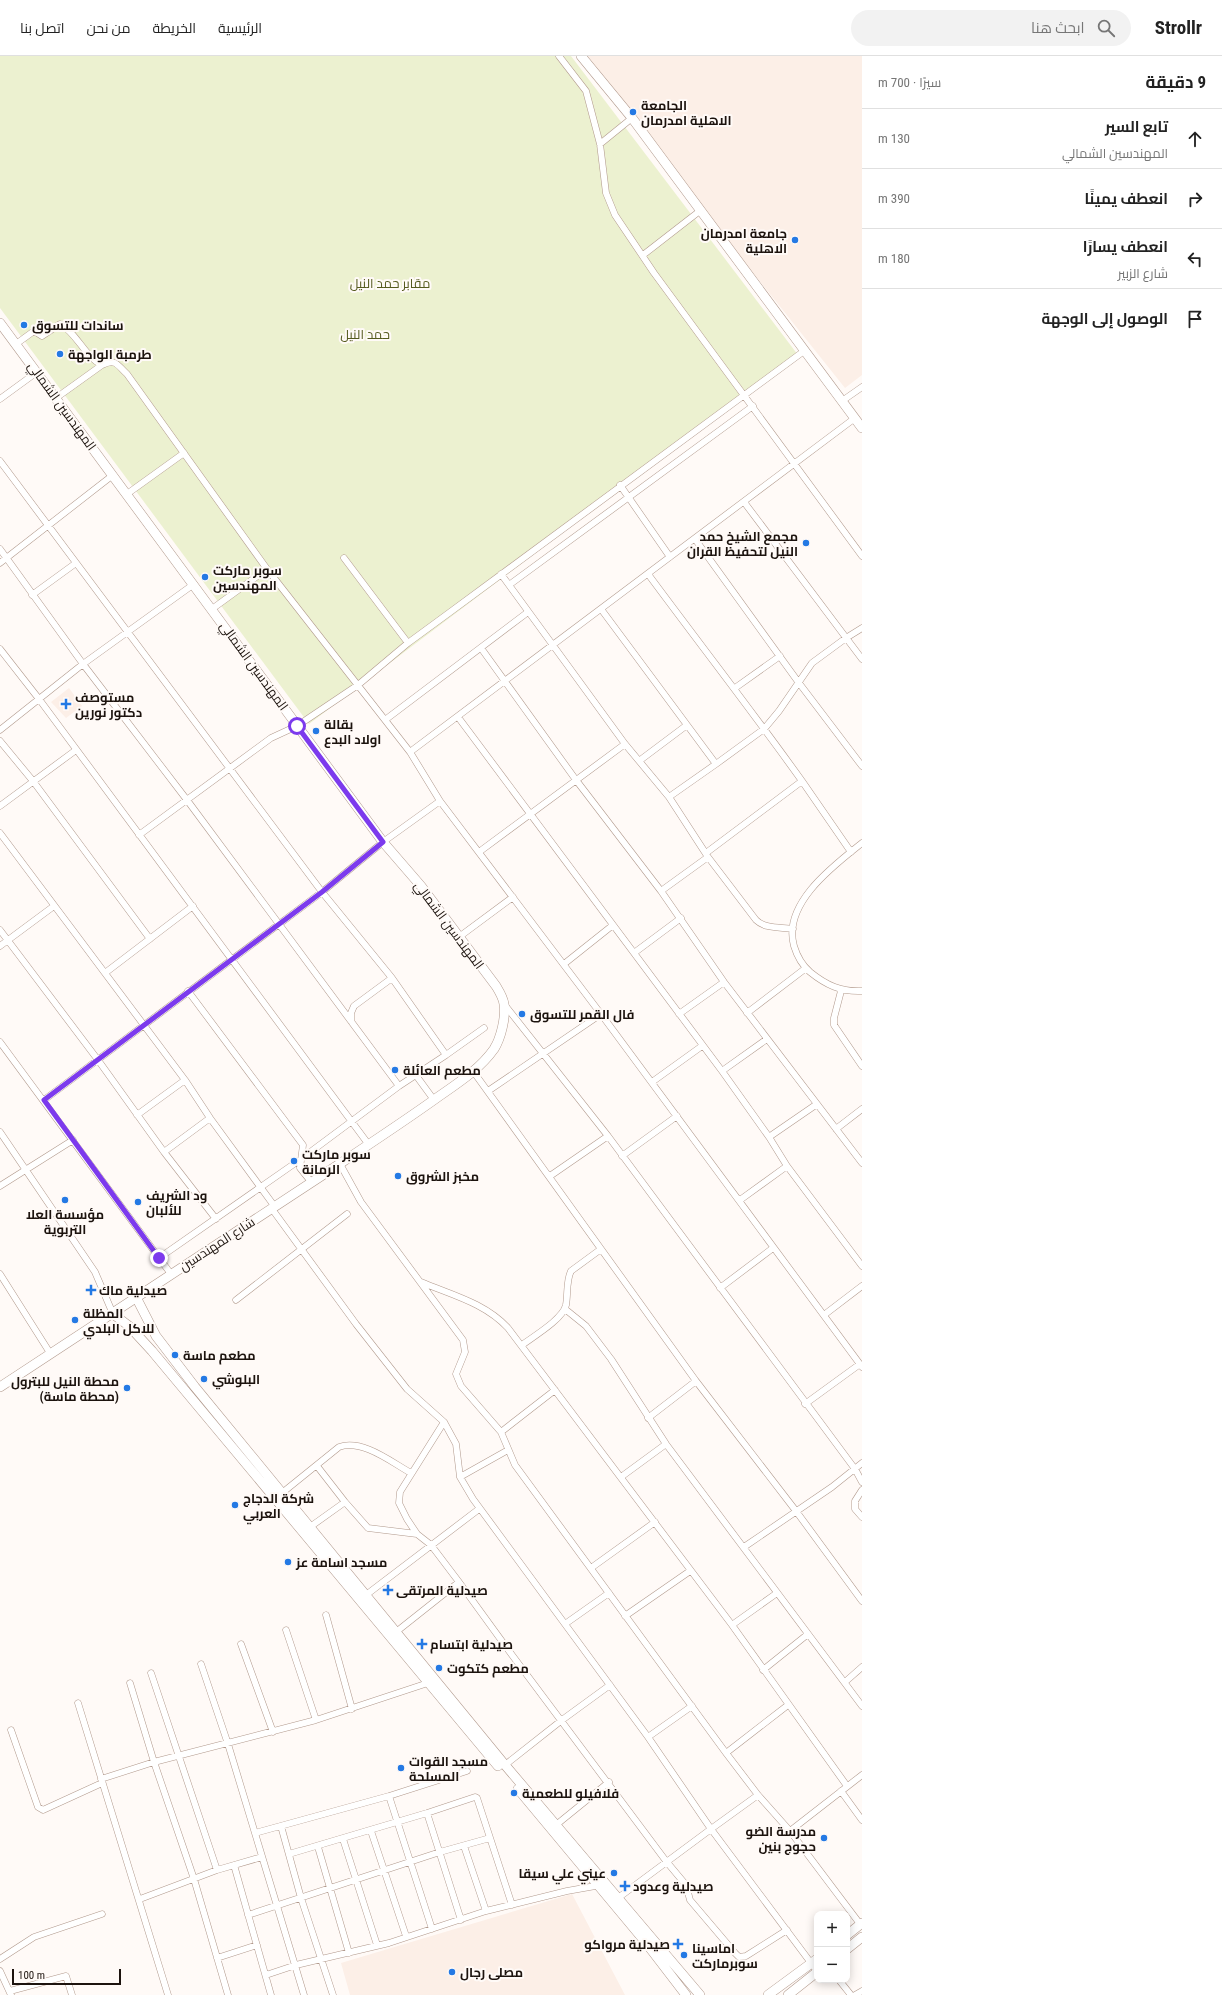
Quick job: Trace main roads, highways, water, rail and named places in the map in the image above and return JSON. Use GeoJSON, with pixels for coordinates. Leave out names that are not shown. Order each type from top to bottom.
{"type":"FeatureCollection","features":[{"type":"Feature","properties":{"kind":"main road"},"geometry":{"type":"LineString","coordinates":[[581,56],[632,118],[862,428]]}},
{"type":"Feature","properties":{"kind":"main road","name":"المهندسين الشمالي"},"geometry":{"type":"LineString","coordinates":[[0,323],[383,842],[421,886],[496,986],[504,1004],[502,1025],[497,1043],[490,1054],[473,1071],[434,1100]]}},
{"type":"Feature","properties":{"kind":"main road","name":"شارع المهندسين"},"geometry":{"type":"LineString","coordinates":[[0,1387],[137,1299],[171,1274],[312,1184],[434,1100]]}},
{"type":"Feature","properties":{"kind":"main road"},"geometry":{"type":"LineString","coordinates":[[137,1299],[156,1336],[221,1426],[431,1682],[601,1885],[618,1898],[700,1995]]}},
{"type":"Feature","properties":{"kind":"main road"},"geometry":{"type":"LineString","coordinates":[[113,1314],[129,1326],[282,1493],[295,1516],[310,1527],[366,1595],[396,1632],[431,1682],[556,1825],[686,1995]]}},
{"type":"Feature","properties":{"kind":"main road"},"geometry":{"type":"LineString","coordinates":[[850,1933],[861,1924]]}},
{"type":"Feature","properties":{"kind":"main road"},"geometry":{"type":"LineString","coordinates":[[850,1947],[862,1937]]}},
{"type":"Feature","properties":{"kind":"main road"},"geometry":{"type":"LineString","coordinates":[[768,1995],[814,1968]]}},
{"type":"Feature","properties":{"kind":"main road"},"geometry":{"type":"LineString","coordinates":[[788,1995],[814,1969]]}},
{"type":"Feature","properties":{"kind":"place","name":"الجامعة الاهلية امدرمان"},"geometry":{"type":"Point","coordinates":[633,112]}},
{"type":"Feature","properties":{"kind":"place","name":"جامعة امدرمان الاهلية"},"geometry":{"type":"Point","coordinates":[795,240]}},
{"type":"Feature","properties":{"kind":"place","name":"ساندات للتسوق"},"geometry":{"type":"Point","coordinates":[24,325]}},
{"type":"Feature","properties":{"kind":"place","name":"طرمبة الواجهة"},"geometry":{"type":"Point","coordinates":[60,354]}},
{"type":"Feature","properties":{"kind":"place","name":"مجمع الشيخ حمد النيل لتحفيظ القران"},"geometry":{"type":"Point","coordinates":[806,543]}},
{"type":"Feature","properties":{"kind":"place","name":"سوبر ماركت المهندسين"},"geometry":{"type":"Point","coordinates":[205,577]}},
{"type":"Feature","properties":{"kind":"place","name":"مستوصف دكتور نورين"},"geometry":{"type":"Point","coordinates":[66,704]}},
{"type":"Feature","properties":{"kind":"place","name":"بقالة اولاد البدع"},"geometry":{"type":"Point","coordinates":[316,731]}},
{"type":"Feature","properties":{"kind":"place","name":"فال القمر للتسوق"},"geometry":{"type":"Point","coordinates":[522,1014]}},
{"type":"Feature","properties":{"kind":"place","name":"مطعم العائلة"},"geometry":{"type":"Point","coordinates":[395,1070]}},
{"type":"Feature","properties":{"kind":"place","name":"سوبر ماركت الرمانة"},"geometry":{"type":"Point","coordinates":[294,1161]}},
{"type":"Feature","properties":{"kind":"place","name":"مخبز الشروق"},"geometry":{"type":"Point","coordinates":[398,1176]}},
{"type":"Feature","properties":{"kind":"place","name":"مؤسسة العلا التربوية"},"geometry":{"type":"Point","coordinates":[65,1200]}},
{"type":"Feature","properties":{"kind":"place","name":"ود الشريف للألبان"},"geometry":{"type":"Point","coordinates":[138,1202]}},
{"type":"Feature","properties":{"kind":"place","name":"صيدلية ماك"},"geometry":{"type":"Point","coordinates":[91,1290]}},
{"type":"Feature","properties":{"kind":"place","name":"المظلة للاكل البلدي"},"geometry":{"type":"Point","coordinates":[75,1320]}},
{"type":"Feature","properties":{"kind":"place","name":"مطعم ماسة"},"geometry":{"type":"Point","coordinates":[175,1355]}},
{"type":"Feature","properties":{"kind":"place","name":"البلوشي"},"geometry":{"type":"Point","coordinates":[204,1379]}},
{"type":"Feature","properties":{"kind":"place","name":"محطة النيل للبترول (محطة ماسة)"},"geometry":{"type":"Point","coordinates":[127,1388]}},
{"type":"Feature","properties":{"kind":"place","name":"شركة الدجاج العربي"},"geometry":{"type":"Point","coordinates":[235,1505]}},
{"type":"Feature","properties":{"kind":"place","name":"مسجد اسامة عز"},"geometry":{"type":"Point","coordinates":[288,1562]}},
{"type":"Feature","properties":{"kind":"place","name":"صيدلية المرتقى"},"geometry":{"type":"Point","coordinates":[388,1590]}},
{"type":"Feature","properties":{"kind":"place","name":"صيدلية ابتسام"},"geometry":{"type":"Point","coordinates":[422,1644]}},
{"type":"Feature","properties":{"kind":"place","name":"مطعم كتكوت"},"geometry":{"type":"Point","coordinates":[439,1668]}},
{"type":"Feature","properties":{"kind":"place","name":"مسجد القوات المسلحة"},"geometry":{"type":"Point","coordinates":[401,1768]}},
{"type":"Feature","properties":{"kind":"place","name":"فلافيلو للطعمية"},"geometry":{"type":"Point","coordinates":[514,1793]}},
{"type":"Feature","properties":{"kind":"place","name":"مدرسة الضو حجوج بنين"},"geometry":{"type":"Point","coordinates":[824,1838]}},
{"type":"Feature","properties":{"kind":"place","name":"عيني علي سيقا"},"geometry":{"type":"Point","coordinates":[614,1873]}},
{"type":"Feature","properties":{"kind":"place","name":"صيدلية وعدود"},"geometry":{"type":"Point","coordinates":[625,1886]}},
{"type":"Feature","properties":{"kind":"place","name":"صيدلية مرواكو"},"geometry":{"type":"Point","coordinates":[678,1944]}},
{"type":"Feature","properties":{"kind":"place","name":"اماسينا سوبرماركت"},"geometry":{"type":"Point","coordinates":[684,1955]}},
{"type":"Feature","properties":{"kind":"place","name":"مصلى رجال"},"geometry":{"type":"Point","coordinates":[452,1972]}},
{"type":"Feature","properties":{"kind":"park label","name":"مقابر حمد النيل"},"geometry":{"type":"Point","coordinates":[390,283]}},
{"type":"Feature","properties":{"kind":"park label","name":"حمد النيل"},"geometry":{"type":"Point","coordinates":[365,334]}}]}
